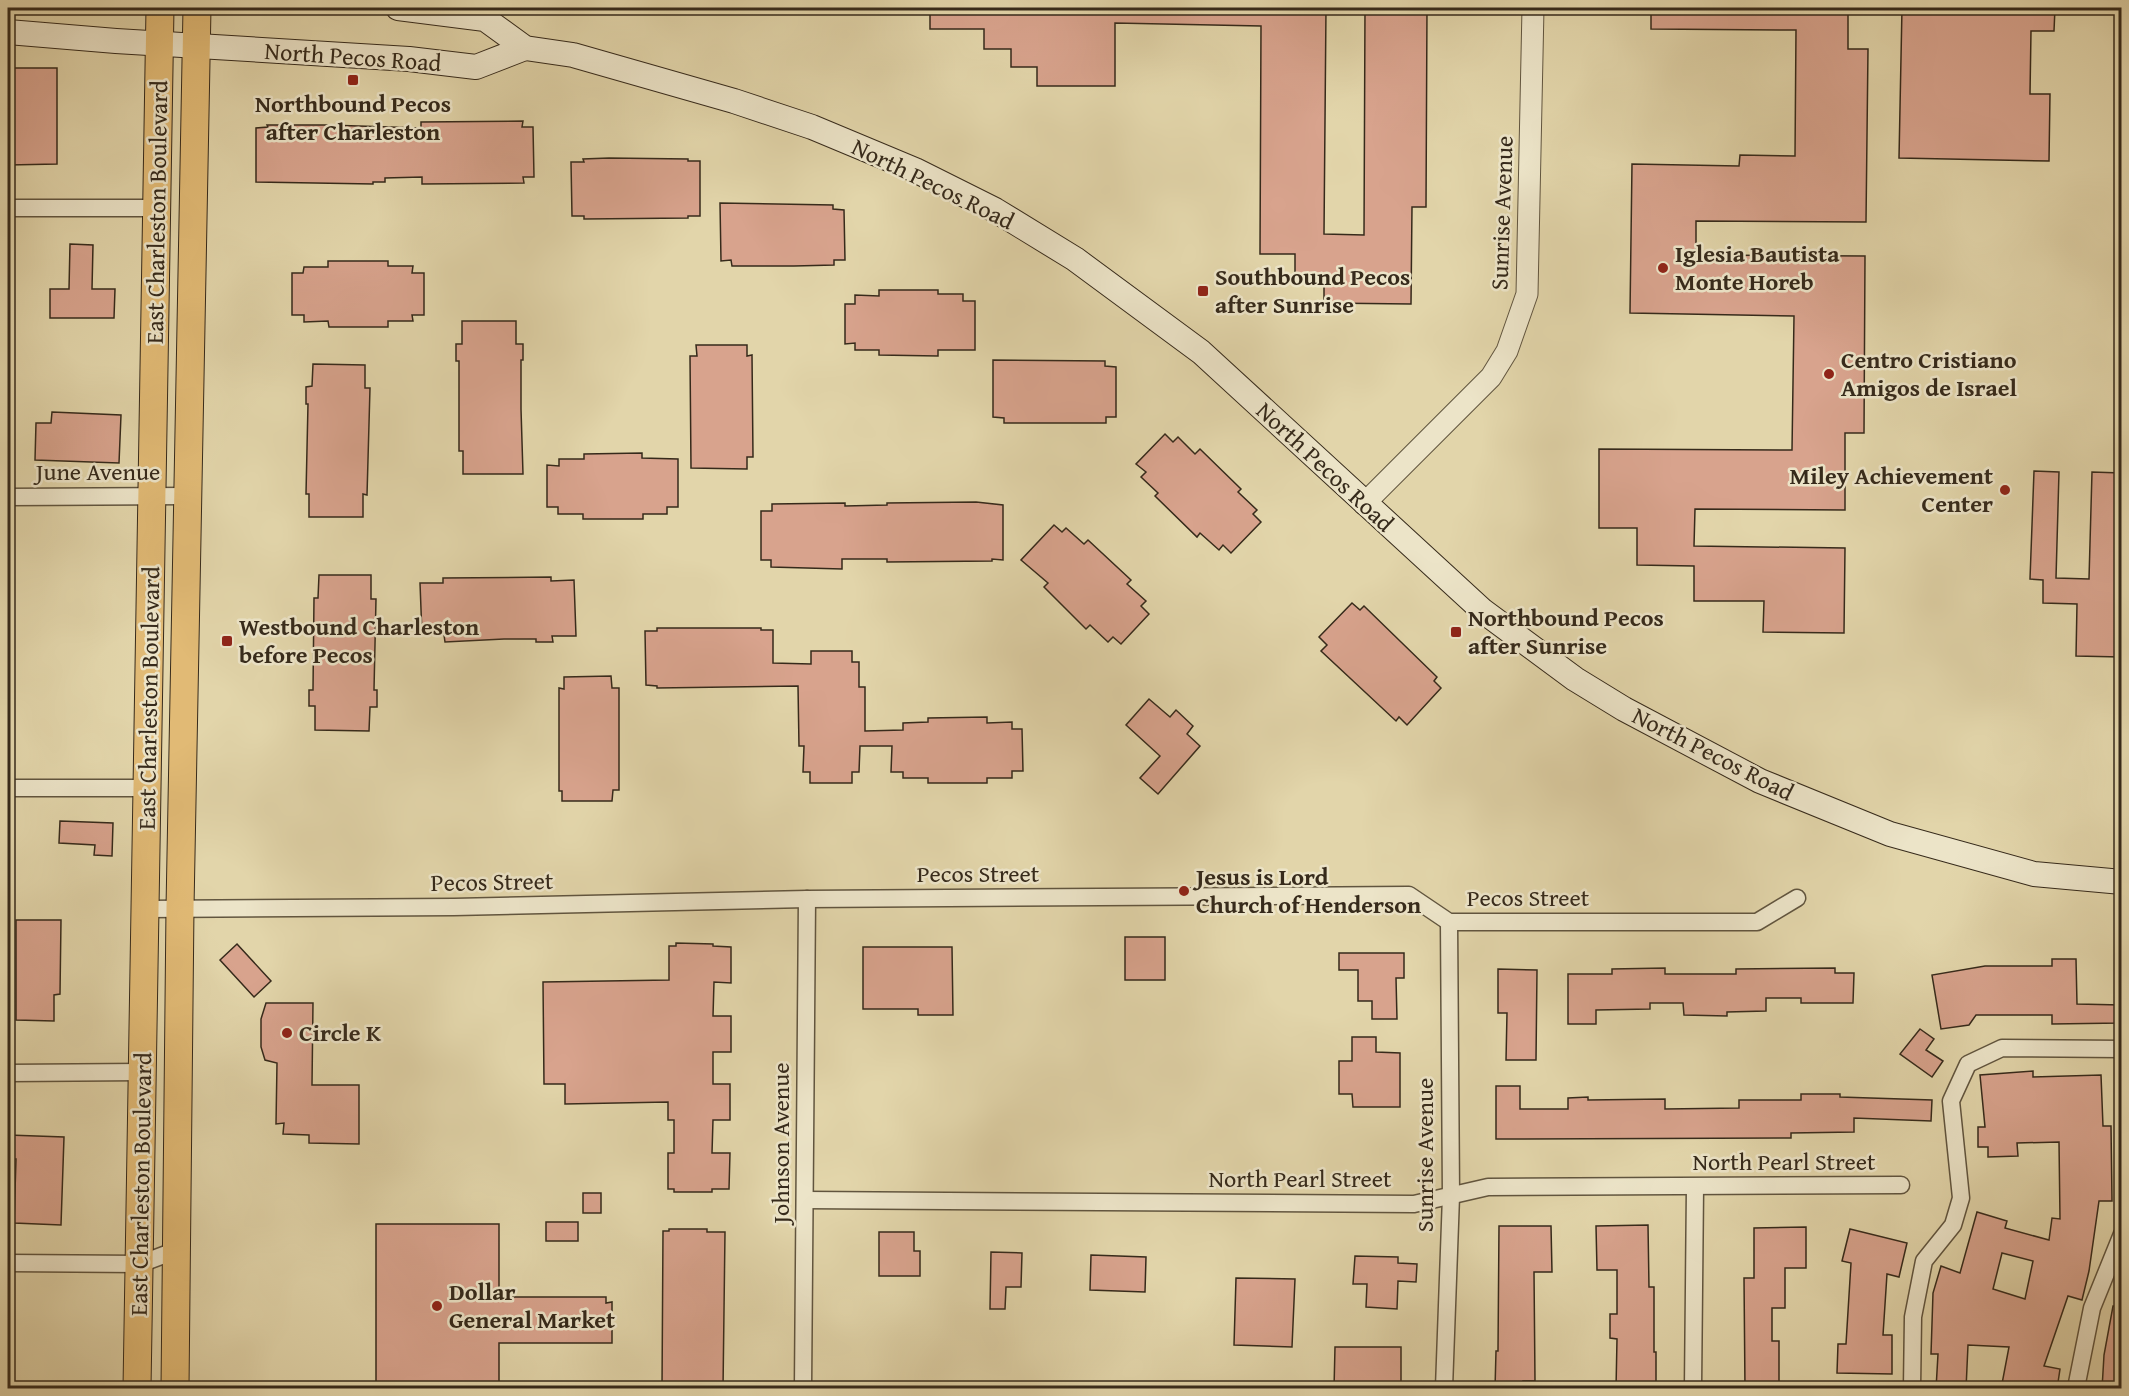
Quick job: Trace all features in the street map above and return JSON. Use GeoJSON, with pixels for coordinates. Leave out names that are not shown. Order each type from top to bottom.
{"type":"FeatureCollection","features":[{"type":"Feature","properties":{"kind":"main road","name":"East Charleston Boulevard"},"geometry":{"type":"LineString","coordinates":[[160,8],[178,45],[188,496],[180,908],[175,1389]]}},
{"type":"Feature","properties":{"kind":"main road","name":"East Charleston Boulevard"},"geometry":{"type":"LineString","coordinates":[[137,1389],[157,208],[178,45],[197,8]]}},
{"type":"Feature","properties":{"kind":"main road","name":"North Pecos Road"},"geometry":{"type":"LineString","coordinates":[[398,8],[485,19],[525,48],[573,55],[734,101],[812,127],[915,170],[995,210],[1075,259],[1201,352],[1483,612],[1575,679],[1636,716],[1760,781],[1897,836],[2034,874],[2121,882]]}},
{"type":"Feature","properties":{"kind":"main road","name":"North Pecos Road"},"geometry":{"type":"LineString","coordinates":[[8,32],[410,59],[476,67],[525,48]]}},
{"type":"Feature","properties":{"kind":"street","name":"Sunrise Avenue"},"geometry":{"type":"LineString","coordinates":[[1364,504],[1491,377],[1507,351],[1527,294],[1533,8]]}},
{"type":"Feature","properties":{"kind":"street"},"geometry":{"type":"LineString","coordinates":[[8,208],[157,208]]}},
{"type":"Feature","properties":{"kind":"street","name":"June Avenue"},"geometry":{"type":"LineString","coordinates":[[8,497],[188,496]]}},
{"type":"Feature","properties":{"kind":"street"},"geometry":{"type":"LineString","coordinates":[[8,788],[148,788]]}},
{"type":"Feature","properties":{"kind":"street","name":"Pecos Street"},"geometry":{"type":"LineString","coordinates":[[146,909],[454,907],[807,899],[1408,895],[1449,922],[1757,922],[1797,898]]}},
{"type":"Feature","properties":{"kind":"street","name":"Johnson Avenue"},"geometry":{"type":"LineString","coordinates":[[803,1389],[807,899]]}},
{"type":"Feature","properties":{"kind":"street","name":"Sunrise Avenue"},"geometry":{"type":"LineString","coordinates":[[1444,1389],[1451,1196],[1449,922]]}},
{"type":"Feature","properties":{"kind":"street"},"geometry":{"type":"LineString","coordinates":[[1912,1389],[1912,1317],[1924,1261],[1953,1225],[1961,1198],[1951,1101],[1968,1064],[2002,1048],[2121,1049]]}},
{"type":"Feature","properties":{"kind":"street"},"geometry":{"type":"LineString","coordinates":[[8,1073],[143,1072]]}},
{"type":"Feature","properties":{"kind":"street","name":"North Pearl Street"},"geometry":{"type":"LineString","coordinates":[[805,1200],[1414,1204],[1488,1187],[1901,1185]]}},
{"type":"Feature","properties":{"kind":"street"},"geometry":{"type":"LineString","coordinates":[[1693,1389],[1695,1187]]}},
{"type":"Feature","properties":{"kind":"street"},"geometry":{"type":"LineString","coordinates":[[2076,1389],[2092,1308],[2121,1234]]}},
{"type":"Feature","properties":{"kind":"street"},"geometry":{"type":"LineString","coordinates":[[8,1263],[140,1264],[177,1250]]}},
{"type":"Feature","properties":{"kind":"building"},"geometry":{"type":"Polygon","coordinates":[[[930,8],[1326,8],[1324,234],[1364,235],[1365,8],[1427,8],[1426,207],[1412,207],[1411,304],[1324,303],[1324,278],[1295,278],[1295,254],[1260,254],[1261,26],[1115,23],[1115,86],[1037,86],[1037,67],[1011,67],[1011,49],[984,49],[984,29],[930,29],[930,8]]]}},
{"type":"Feature","properties":{"kind":"building"},"geometry":{"type":"Polygon","coordinates":[[[1651,8],[1848,8],[1848,49],[1868,49],[1866,222],[1696,221],[1696,255],[1865,256],[1864,433],[1845,433],[1845,510],[1695,509],[1694,546],[1845,548],[1844,633],[1763,632],[1764,601],[1694,601],[1694,566],[1637,565],[1637,528],[1599,528],[1599,449],[1792,450],[1794,316],[1630,313],[1632,164],[1739,166],[1740,155],[1795,156],[1796,30],[1651,29],[1651,8]]]}},
{"type":"Feature","properties":{"kind":"building"},"geometry":{"type":"Polygon","coordinates":[[[1902,8],[2055,8],[2054,31],[2031,31],[2030,94],[2050,94],[2049,161],[1899,158],[1902,8]]]}},
{"type":"Feature","properties":{"kind":"building"},"geometry":{"type":"Polygon","coordinates":[[[8,68],[57,68],[57,164],[8,165],[8,68]]]}},
{"type":"Feature","properties":{"kind":"building"},"geometry":{"type":"Polygon","coordinates":[[[523,121],[522,127],[533,127],[534,177],[523,177],[524,183],[422,184],[422,177],[385,178],[385,182],[373,182],[373,184],[256,182],[256,128],[268,127],[267,125],[421,128],[421,122],[523,121]]]}},
{"type":"Feature","properties":{"kind":"building"},"geometry":{"type":"Polygon","coordinates":[[[609,158],[700,161],[700,216],[584,219],[584,216],[572,216],[571,162],[609,158]]]}},
{"type":"Feature","properties":{"kind":"building"},"geometry":{"type":"Polygon","coordinates":[[[720,203],[833,205],[833,209],[844,210],[845,260],[834,260],[834,265],[794,266],[732,266],[731,260],[721,261],[720,203]]]}},
{"type":"Feature","properties":{"kind":"building"},"geometry":{"type":"Polygon","coordinates":[[[70,244],[93,245],[92,289],[115,289],[114,318],[50,318],[50,289],[69,289],[70,244]]]}},
{"type":"Feature","properties":{"kind":"building"},"geometry":{"type":"Polygon","coordinates":[[[328,261],[388,261],[388,266],[413,266],[412,273],[424,273],[424,315],[412,315],[413,321],[388,321],[388,327],[329,327],[328,321],[304,322],[304,315],[292,315],[292,273],[303,273],[304,267],[328,267],[328,261]]]}},
{"type":"Feature","properties":{"kind":"building"},"geometry":{"type":"Polygon","coordinates":[[[879,290],[938,290],[938,294],[963,294],[963,301],[975,301],[975,350],[938,350],[938,356],[879,355],[879,350],[855,350],[855,343],[845,344],[845,304],[855,304],[855,295],[879,296],[879,290]]]}},
{"type":"Feature","properties":{"kind":"building"},"geometry":{"type":"Polygon","coordinates":[[[462,321],[516,321],[516,344],[523,344],[521,409],[523,474],[463,474],[463,451],[459,451],[459,361],[456,361],[456,344],[462,344],[462,321]]]}},
{"type":"Feature","properties":{"kind":"building"},"geometry":{"type":"Polygon","coordinates":[[[696,345],[747,345],[747,356],[752,355],[753,457],[747,457],[747,469],[691,468],[690,356],[697,356],[696,345]]]}},
{"type":"Feature","properties":{"kind":"building"},"geometry":{"type":"Polygon","coordinates":[[[993,360],[1105,361],[1105,366],[1116,367],[1116,417],[1106,417],[1106,423],[1004,423],[1004,418],[993,417],[993,360]]]}},
{"type":"Feature","properties":{"kind":"building"},"geometry":{"type":"Polygon","coordinates":[[[313,364],[365,365],[365,388],[370,388],[367,495],[363,494],[363,517],[309,517],[309,494],[306,494],[308,404],[306,404],[306,387],[312,386],[313,364]]]}},
{"type":"Feature","properties":{"kind":"building"},"geometry":{"type":"Polygon","coordinates":[[[52,412],[121,415],[119,463],[35,460],[36,423],[51,423],[52,412]]]}},
{"type":"Feature","properties":{"kind":"building"},"geometry":{"type":"Polygon","coordinates":[[[1165,434],[1173,442],[1178,437],[1195,454],[1200,449],[1241,489],[1238,492],[1257,510],[1253,514],[1261,522],[1231,553],[1223,545],[1219,550],[1200,533],[1197,537],[1155,496],[1158,493],[1141,477],[1146,472],[1136,464],[1165,434]]]}},
{"type":"Feature","properties":{"kind":"building"},"geometry":{"type":"Polygon","coordinates":[[[642,453],[642,458],[678,459],[678,507],[667,507],[667,514],[643,514],[643,519],[583,519],[583,514],[558,514],[558,507],[547,507],[547,465],[559,466],[559,459],[584,459],[584,454],[642,453]]]}},
{"type":"Feature","properties":{"kind":"building"},"geometry":{"type":"Polygon","coordinates":[[[2034,471],[2059,472],[2056,578],[2089,579],[2092,472],[2121,473],[2121,657],[2076,656],[2077,604],[2043,603],[2043,580],[2030,579],[2034,471]]]}},
{"type":"Feature","properties":{"kind":"building"},"geometry":{"type":"Polygon","coordinates":[[[976,502],[1003,505],[1003,560],[887,562],[887,559],[842,559],[842,569],[771,567],[771,560],[761,560],[761,511],[772,511],[772,504],[845,503],[845,506],[976,502]]]}},
{"type":"Feature","properties":{"kind":"building"},"geometry":{"type":"Polygon","coordinates":[[[1054,525],[1062,532],[1066,528],[1084,544],[1088,540],[1131,580],[1127,584],[1146,601],[1141,606],[1149,614],[1121,644],[1113,637],[1108,642],[1090,625],[1086,629],[1044,587],[1048,583],[1021,560],[1054,525]]]}},
{"type":"Feature","properties":{"kind":"building"},"geometry":{"type":"Polygon","coordinates":[[[319,575],[371,575],[371,599],[376,599],[374,690],[377,690],[377,707],[370,707],[369,731],[315,730],[315,706],[309,706],[309,690],[313,690],[314,598],[318,598],[319,575]]]}},
{"type":"Feature","properties":{"kind":"building"},"geometry":{"type":"Polygon","coordinates":[[[551,577],[551,581],[574,580],[576,636],[552,636],[553,642],[536,642],[536,639],[504,639],[445,642],[444,635],[422,635],[420,583],[443,583],[443,578],[551,577]]]}},
{"type":"Feature","properties":{"kind":"building"},"geometry":{"type":"Polygon","coordinates":[[[1352,603],[1360,610],[1364,606],[1437,677],[1434,681],[1441,688],[1407,725],[1399,717],[1396,721],[1321,651],[1327,645],[1319,637],[1352,603]]]}},
{"type":"Feature","properties":{"kind":"building"},"geometry":{"type":"Polygon","coordinates":[[[657,628],[773,630],[773,663],[811,664],[811,651],[852,651],[852,662],[859,662],[859,687],[865,687],[865,731],[903,730],[903,723],[928,722],[928,718],[987,717],[987,723],[1012,722],[1012,729],[1022,729],[1023,771],[1012,771],[1012,778],[987,778],[987,783],[928,783],[928,778],[903,778],[903,772],[891,772],[892,746],[860,746],[859,772],[852,772],[852,783],[810,783],[810,772],[803,772],[804,746],[799,746],[798,686],[657,688],[657,686],[646,685],[645,631],[657,631],[657,628]]]}},
{"type":"Feature","properties":{"kind":"building"},"geometry":{"type":"Polygon","coordinates":[[[611,676],[612,688],[619,688],[619,790],[613,790],[612,801],[562,801],[562,791],[559,791],[559,688],[564,689],[564,677],[611,676]]]}},
{"type":"Feature","properties":{"kind":"building"},"geometry":{"type":"Polygon","coordinates":[[[1149,699],[1170,717],[1176,710],[1193,726],[1187,734],[1200,746],[1158,794],[1140,778],[1160,756],[1126,725],[1149,699]]]}},
{"type":"Feature","properties":{"kind":"building"},"geometry":{"type":"Polygon","coordinates":[[[60,821],[113,823],[112,856],[94,855],[95,845],[59,843],[60,821]]]}},
{"type":"Feature","properties":{"kind":"building"},"geometry":{"type":"Polygon","coordinates":[[[16,920],[61,920],[60,994],[54,995],[54,1021],[16,1020],[16,920]]]}},
{"type":"Feature","properties":{"kind":"building"},"geometry":{"type":"Polygon","coordinates":[[[1125,937],[1165,937],[1165,980],[1125,980],[1125,937]]]}},
{"type":"Feature","properties":{"kind":"building"},"geometry":{"type":"Polygon","coordinates":[[[676,943],[731,947],[731,983],[714,982],[713,1016],[731,1016],[731,1052],[713,1052],[713,1084],[730,1084],[730,1120],[713,1120],[712,1153],[730,1153],[729,1189],[712,1189],[712,1192],[674,1192],[674,1189],[668,1189],[668,1153],[674,1153],[674,1120],[668,1120],[668,1102],[565,1104],[565,1084],[544,1084],[543,982],[669,980],[669,946],[676,946],[676,943]]]}},
{"type":"Feature","properties":{"kind":"building","name":"Circle K"},"geometry":{"type":"Polygon","coordinates":[[[237,944],[271,981],[254,997],[220,960],[237,944]]]}},
{"type":"Feature","properties":{"kind":"building"},"geometry":{"type":"Polygon","coordinates":[[[863,947],[952,947],[953,1015],[918,1015],[918,1009],[863,1009],[863,947]]]}},
{"type":"Feature","properties":{"kind":"building"},"geometry":{"type":"Polygon","coordinates":[[[1339,953],[1404,953],[1404,978],[1396,978],[1397,1019],[1372,1019],[1372,1001],[1358,1001],[1358,970],[1339,970],[1339,953]]]}},
{"type":"Feature","properties":{"kind":"building"},"geometry":{"type":"Polygon","coordinates":[[[2052,959],[2076,959],[2077,1004],[2121,1005],[2121,1023],[2052,1024],[2052,1015],[1976,1015],[1969,1025],[1941,1029],[1932,975],[1985,966],[2052,966],[2052,959]]]}},
{"type":"Feature","properties":{"kind":"building"},"geometry":{"type":"Polygon","coordinates":[[[1665,968],[1665,974],[1736,974],[1736,969],[1835,968],[1835,973],[1854,973],[1853,1003],[1801,1003],[1801,998],[1766,998],[1766,1011],[1727,1012],[1727,1016],[1684,1015],[1683,1003],[1650,1003],[1650,1009],[1596,1010],[1596,1024],[1568,1024],[1568,974],[1612,974],[1612,969],[1665,968]]]}},
{"type":"Feature","properties":{"kind":"building"},"geometry":{"type":"Polygon","coordinates":[[[1498,969],[1537,970],[1536,1060],[1506,1060],[1507,1013],[1498,1013],[1498,969]]]}},
{"type":"Feature","properties":{"kind":"building"},"geometry":{"type":"Polygon","coordinates":[[[266,1003],[313,1003],[312,1085],[359,1085],[359,1144],[309,1143],[309,1135],[283,1134],[284,1123],[276,1124],[277,1063],[265,1060],[261,1047],[261,1019],[266,1003]]]}},
{"type":"Feature","properties":{"kind":"building"},"geometry":{"type":"Polygon","coordinates":[[[1920,1029],[1934,1039],[1926,1050],[1943,1061],[1932,1077],[1900,1054],[1920,1029]]]}},
{"type":"Feature","properties":{"kind":"building"},"geometry":{"type":"Polygon","coordinates":[[[1352,1037],[1376,1037],[1376,1052],[1400,1053],[1400,1107],[1353,1107],[1352,1094],[1339,1094],[1339,1061],[1352,1061],[1352,1037]]]}},
{"type":"Feature","properties":{"kind":"building"},"geometry":{"type":"Polygon","coordinates":[[[2033,1071],[2033,1077],[2101,1075],[2103,1126],[2111,1126],[2112,1201],[2099,1201],[2089,1271],[2082,1300],[2068,1296],[2044,1366],[2060,1369],[2057,1389],[2001,1389],[2009,1347],[1968,1345],[1966,1389],[1936,1389],[1938,1354],[1931,1354],[1933,1293],[1941,1266],[1960,1273],[1977,1212],[2007,1221],[2005,1228],[2049,1240],[2052,1218],[2060,1219],[2059,1142],[2017,1143],[2018,1156],[1988,1157],[1988,1147],[1978,1147],[1978,1127],[1985,1127],[1980,1075],[2033,1071]],[[2002,1253],[1993,1289],[2025,1299],[2033,1261],[2002,1253]]]}},
{"type":"Feature","properties":{"kind":"building"},"geometry":{"type":"Polygon","coordinates":[[[1496,1086],[1520,1086],[1520,1109],[1568,1109],[1568,1098],[1588,1097],[1588,1100],[1665,1099],[1665,1109],[1739,1108],[1739,1100],[1801,1100],[1801,1094],[1932,1100],[1931,1121],[1854,1118],[1854,1132],[1791,1133],[1791,1138],[1496,1139],[1496,1086]]]}},
{"type":"Feature","properties":{"kind":"building"},"geometry":{"type":"Polygon","coordinates":[[[8,1135],[64,1137],[61,1225],[14,1223],[16,1159],[8,1159],[8,1135]]]}},
{"type":"Feature","properties":{"kind":"building"},"geometry":{"type":"Polygon","coordinates":[[[583,1193],[601,1193],[601,1213],[583,1213],[583,1193]]]}},
{"type":"Feature","properties":{"kind":"building"},"geometry":{"type":"Polygon","coordinates":[[[546,1222],[578,1222],[578,1241],[546,1241],[546,1222]]]}},
{"type":"Feature","properties":{"kind":"building","name":"Dollar General Market"},"geometry":{"type":"Polygon","coordinates":[[[376,1224],[499,1224],[499,1297],[606,1297],[606,1303],[612,1302],[612,1343],[499,1343],[499,1389],[376,1389],[376,1224]]]}},
{"type":"Feature","properties":{"kind":"building"},"geometry":{"type":"Polygon","coordinates":[[[1648,1225],[1649,1287],[1654,1287],[1656,1389],[1616,1389],[1617,1339],[1610,1338],[1610,1314],[1617,1314],[1617,1270],[1597,1270],[1596,1226],[1648,1225]]]}},
{"type":"Feature","properties":{"kind":"building"},"geometry":{"type":"Polygon","coordinates":[[[1499,1226],[1551,1226],[1552,1272],[1534,1272],[1535,1381],[1523,1381],[1523,1389],[1495,1389],[1496,1351],[1498,1351],[1499,1226]]]}},
{"type":"Feature","properties":{"kind":"building"},"geometry":{"type":"Polygon","coordinates":[[[1806,1227],[1806,1268],[1785,1268],[1785,1308],[1772,1308],[1772,1341],[1779,1341],[1779,1389],[1745,1389],[1744,1278],[1754,1278],[1754,1228],[1806,1227]]]}},
{"type":"Feature","properties":{"kind":"building"},"geometry":{"type":"Polygon","coordinates":[[[669,1229],[707,1229],[707,1232],[725,1232],[723,1389],[662,1389],[663,1231],[669,1231],[669,1229]]]}},
{"type":"Feature","properties":{"kind":"building"},"geometry":{"type":"Polygon","coordinates":[[[1850,1229],[1907,1243],[1899,1277],[1887,1274],[1883,1335],[1892,1335],[1892,1374],[1837,1373],[1838,1344],[1846,1344],[1851,1263],[1842,1261],[1850,1229]]]}},
{"type":"Feature","properties":{"kind":"building"},"geometry":{"type":"Polygon","coordinates":[[[879,1232],[914,1232],[914,1251],[920,1251],[920,1276],[879,1276],[879,1232]]]}},
{"type":"Feature","properties":{"kind":"building"},"geometry":{"type":"Polygon","coordinates":[[[991,1252],[1022,1253],[1021,1287],[1006,1287],[1005,1309],[990,1309],[991,1252]]]}},
{"type":"Feature","properties":{"kind":"building"},"geometry":{"type":"Polygon","coordinates":[[[1091,1255],[1146,1257],[1145,1292],[1090,1290],[1091,1255]]]}},
{"type":"Feature","properties":{"kind":"building"},"geometry":{"type":"Polygon","coordinates":[[[1355,1256],[1398,1257],[1398,1263],[1417,1264],[1416,1282],[1398,1281],[1397,1309],[1366,1307],[1367,1284],[1353,1284],[1355,1256]]]}},
{"type":"Feature","properties":{"kind":"building"},"geometry":{"type":"Polygon","coordinates":[[[1236,1278],[1295,1279],[1292,1347],[1234,1345],[1236,1278]]]}},
{"type":"Feature","properties":{"kind":"building"},"geometry":{"type":"Polygon","coordinates":[[[2113,1306],[2121,1307],[2121,1389],[2102,1389],[2104,1355],[2113,1306]]]}},
{"type":"Feature","properties":{"kind":"building"},"geometry":{"type":"Polygon","coordinates":[[[1335,1347],[1401,1347],[1401,1389],[1334,1389],[1335,1347]]]}},
{"type":"Feature","properties":{"kind":"place","name":"Northbound Pecos after Charleston"},"geometry":{"type":"Point","coordinates":[353,80]}},
{"type":"Feature","properties":{"kind":"place","name":"Iglesia Bautista Monte Horeb"},"geometry":{"type":"Point","coordinates":[1663,268]}},
{"type":"Feature","properties":{"kind":"place","name":"Southbound Pecos after Sunrise"},"geometry":{"type":"Point","coordinates":[1203,291]}},
{"type":"Feature","properties":{"kind":"place","name":"Centro Cristiano Amigos de Israel"},"geometry":{"type":"Point","coordinates":[1829,374]}},
{"type":"Feature","properties":{"kind":"place","name":"Miley Achievement Center"},"geometry":{"type":"Point","coordinates":[2005,490]}},
{"type":"Feature","properties":{"kind":"place","name":"Northbound Pecos after Sunrise"},"geometry":{"type":"Point","coordinates":[1456,632]}},
{"type":"Feature","properties":{"kind":"place","name":"Westbound Charleston before Pecos"},"geometry":{"type":"Point","coordinates":[227,641]}},
{"type":"Feature","properties":{"kind":"place","name":"Jesus is Lord Church of Henderson"},"geometry":{"type":"Point","coordinates":[1184,891]}},
{"type":"Feature","properties":{"kind":"place","name":"Circle K"},"geometry":{"type":"Point","coordinates":[287,1033]}},
{"type":"Feature","properties":{"kind":"place","name":"Dollar General Market"},"geometry":{"type":"Point","coordinates":[437,1306]}}]}
